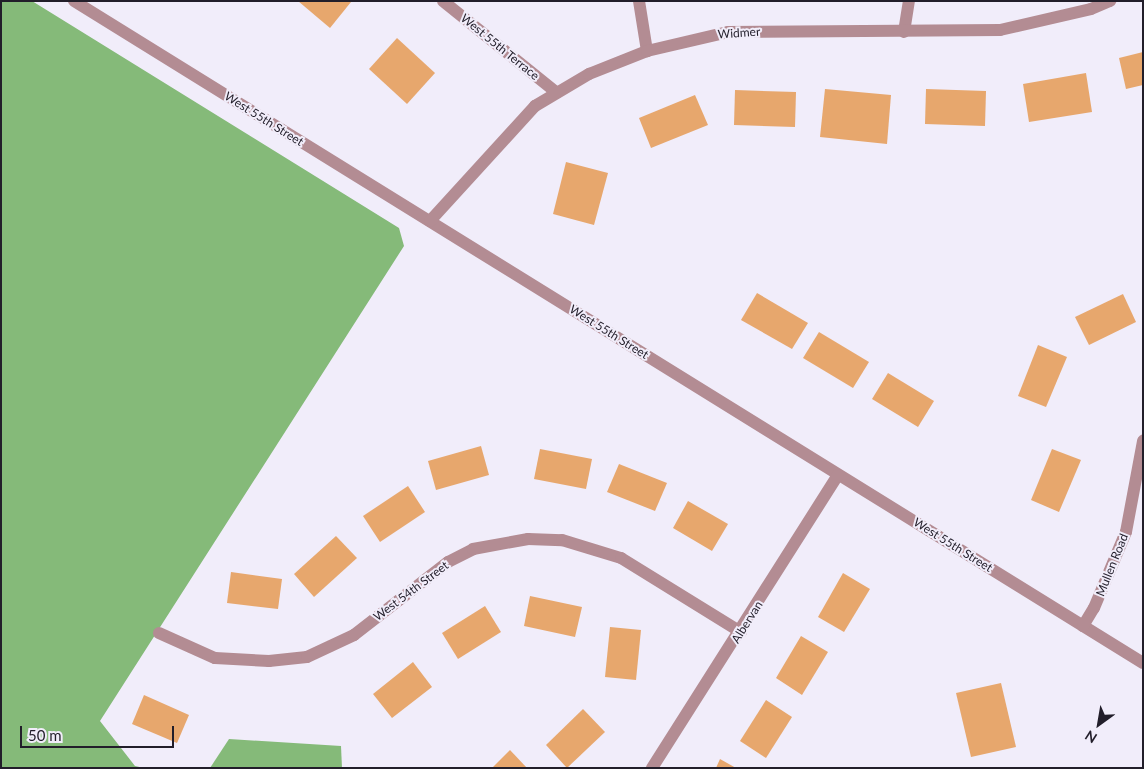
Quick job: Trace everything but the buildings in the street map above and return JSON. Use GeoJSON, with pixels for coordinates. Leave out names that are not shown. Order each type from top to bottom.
{"type":"FeatureCollection","features":[{"type":"Feature","properties":{"kind":"street","name":"West 55th Street"},"geometry":{"type":"LineString","coordinates":[[74,1],[1143,663]]}},
{"type":"Feature","properties":{"kind":"street","name":"West 55th Terrace"},"geometry":{"type":"LineString","coordinates":[[443,1],[557,93]]}},
{"type":"Feature","properties":{"kind":"street"},"geometry":{"type":"LineString","coordinates":[[639,1],[647,51]]}},
{"type":"Feature","properties":{"kind":"street"},"geometry":{"type":"LineString","coordinates":[[904,32],[909,1]]}},
{"type":"Feature","properties":{"kind":"street","name":"Widmer"},"geometry":{"type":"LineString","coordinates":[[430,221],[535,106],[588,74],[647,51],[728,32],[1000,30],[1110,1]]}},
{"type":"Feature","properties":{"kind":"street","name":"Mullen Road"},"geometry":{"type":"LineString","coordinates":[[1083,626],[1094,608],[1126,532],[1143,441]]}},
{"type":"Feature","properties":{"kind":"street","name":"Albervan"},"geometry":{"type":"LineString","coordinates":[[652,768],[740,632],[838,474]]}},
{"type":"Feature","properties":{"kind":"street","name":"West 54th Street"},"geometry":{"type":"LineString","coordinates":[[159,633],[215,658],[269,661],[307,656],[354,635],[448,562],[473,549],[528,539],[562,540],[621,558],[740,632]]}},
{"type":"Feature","properties":{"kind":"green space"},"geometry":{"type":"Polygon","coordinates":[[[1,1],[32,1],[399,228],[404,246],[100,721],[135,766],[144,768],[1,768],[1,1]]]}},
{"type":"Feature","properties":{"kind":"green space"},"geometry":{"type":"Polygon","coordinates":[[[229,739],[341,746],[342,768],[210,768],[229,739]]]}}]}
